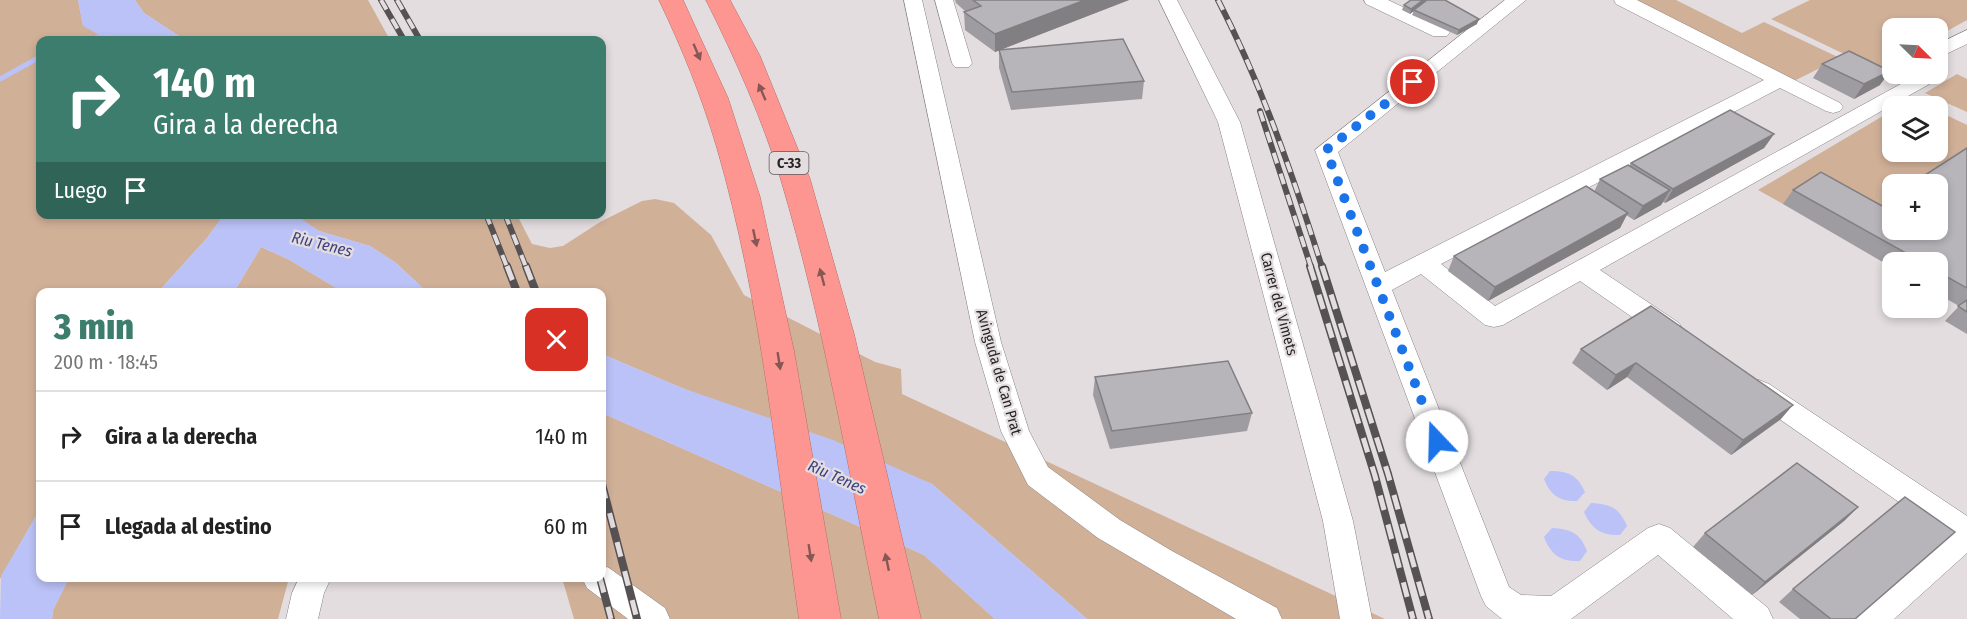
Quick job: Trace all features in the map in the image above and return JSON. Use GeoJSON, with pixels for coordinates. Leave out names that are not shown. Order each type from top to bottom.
{"type":"FeatureCollection","features":[{"type":"Feature","properties":{"kind":"highway"},"geometry":{"type":"LineString","coordinates":[[671,0],[696,48],[724,119],[748,203],[770,303],[820,619]]}},
{"type":"Feature","properties":{"kind":"highway","name":"C-33"},"geometry":{"type":"LineString","coordinates":[[718,0],[751,67],[791,169],[837,334],[900,619]]}},
{"type":"Feature","properties":{"kind":"street","name":"Avinguda de Can Prat"},"geometry":{"type":"LineString","coordinates":[[913,0],[988,342],[1015,431],[1038,476],[1109,529],[1161,561],[1266,619]]}},
{"type":"Feature","properties":{"kind":"street"},"geometry":{"type":"LineString","coordinates":[[944,0],[962,63]]}},
{"type":"Feature","properties":{"kind":"street","name":"Carrer del Vimets"},"geometry":{"type":"LineString","coordinates":[[1168,0],[1229,122],[1335,510],[1356,619]]}},
{"type":"Feature","properties":{"kind":"street"},"geometry":{"type":"LineString","coordinates":[[1372,0],[1440,32]]}},
{"type":"Feature","properties":{"kind":"street"},"geometry":{"type":"LineString","coordinates":[[1517,0],[1326,150],[1497,596],[1515,610],[1556,611],[1659,537],[1757,619]]}},
{"type":"Feature","properties":{"kind":"street"},"geometry":{"type":"LineString","coordinates":[[1623,0],[1833,106]]}},
{"type":"Feature","properties":{"kind":"street"},"geometry":{"type":"LineString","coordinates":[[1948,46],[1967,36]]}},
{"type":"Feature","properties":{"kind":"street"},"geometry":{"type":"LineString","coordinates":[[1378,286],[1779,80]]}},
{"type":"Feature","properties":{"kind":"street"},"geometry":{"type":"LineString","coordinates":[[1423,263],[1494,318],[1915,84]]}},
{"type":"Feature","properties":{"kind":"street"},"geometry":{"type":"LineString","coordinates":[[1582,270],[1690,344]]}},
{"type":"Feature","properties":{"kind":"street"},"geometry":{"type":"LineString","coordinates":[[1740,378],[1967,534],[1871,619]]}},
{"type":"Feature","properties":{"kind":"street"},"geometry":{"type":"LineString","coordinates":[[302,619],[313,582]]}},
{"type":"Feature","properties":{"kind":"street"},"geometry":{"type":"LineString","coordinates":[[603,582],[654,619]]}},
{"type":"Feature","properties":{"kind":"shaded area"},"geometry":{"type":"Polygon","coordinates":[[[0,0],[78,0],[83,25],[101,36],[36,36],[36,219],[221,219],[162,288],[36,288],[36,516],[0,579],[0,0]]]}},
{"type":"Feature","properties":{"kind":"shaded area"},"geometry":{"type":"Polygon","coordinates":[[[135,0],[368,0],[388,36],[179,36],[144,13],[135,0]]]}},
{"type":"Feature","properties":{"kind":"shaded area"},"geometry":{"type":"Polygon","coordinates":[[[1633,0],[1676,0],[1742,33],[1764,22],[1840,58],[1794,81],[1633,0]]]}},
{"type":"Feature","properties":{"kind":"shaded area"},"geometry":{"type":"Polygon","coordinates":[[[1810,0],[1967,0],[1967,20],[1948,30],[1948,18],[1882,18],[1881,68],[1869,66],[1771,19],[1810,0]]]}},
{"type":"Feature","properties":{"kind":"shaded area"},"geometry":{"type":"Polygon","coordinates":[[[1957,74],[1967,79],[1967,112],[1948,103],[1948,96],[1932,96],[1925,93],[1940,84],[1948,84],[1948,79],[1957,74]]]}},
{"type":"Feature","properties":{"kind":"shaded area"},"geometry":{"type":"Polygon","coordinates":[[[1948,116],[1967,125],[1967,155],[1938,174],[1882,174],[1882,231],[1783,204],[1758,190],[1882,117],[1882,162],[1948,162],[1948,116]]]}},
{"type":"Feature","properties":{"kind":"shaded area"},"geometry":{"type":"Polygon","coordinates":[[[655,199],[674,203],[711,235],[744,295],[875,362],[901,369],[902,394],[1385,619],[1087,619],[932,484],[682,388],[606,356],[606,288],[423,288],[396,263],[370,246],[319,231],[300,219],[519,219],[532,244],[550,248],[563,246],[600,222],[642,201],[655,199]]]}},
{"type":"Feature","properties":{"kind":"shaded area"},"geometry":{"type":"Polygon","coordinates":[[[261,247],[288,259],[336,288],[236,288],[261,247]]]}},
{"type":"Feature","properties":{"kind":"shaded area"},"geometry":{"type":"Polygon","coordinates":[[[606,415],[924,555],[995,619],[574,619],[563,582],[606,582],[606,415]]]}},
{"type":"Feature","properties":{"kind":"shaded area"},"geometry":{"type":"Polygon","coordinates":[[[67,582],[288,582],[278,619],[52,619],[53,610],[67,582]]]}},
{"type":"Feature","properties":{"kind":"water"},"geometry":{"type":"Polygon","coordinates":[[[78,0],[135,0],[144,13],[179,36],[101,36],[83,26],[78,0]]]}},
{"type":"Feature","properties":{"kind":"water","name":"Riu Tenes"},"geometry":{"type":"Polygon","coordinates":[[[220,219],[302,219],[319,231],[370,246],[396,263],[423,288],[336,288],[288,259],[261,247],[236,288],[162,288],[207,238],[220,219]]]}},
{"type":"Feature","properties":{"kind":"water","name":"Riu Tenes"},"geometry":{"type":"Polygon","coordinates":[[[606,356],[682,388],[833,440],[932,484],[1087,619],[995,619],[924,555],[606,415],[606,356]]]}},
{"type":"Feature","properties":{"kind":"water"},"geometry":{"type":"Polygon","coordinates":[[[1550,471],[1572,475],[1585,492],[1577,501],[1556,496],[1544,479],[1550,471]]]}},
{"type":"Feature","properties":{"kind":"water"},"geometry":{"type":"Polygon","coordinates":[[[1591,503],[1614,508],[1621,515],[1627,526],[1620,535],[1603,533],[1590,523],[1584,512],[1591,503]]]}},
{"type":"Feature","properties":{"kind":"water"},"geometry":{"type":"Polygon","coordinates":[[[36,516],[36,582],[67,582],[53,610],[52,619],[0,619],[1,576],[36,516]]]}},
{"type":"Feature","properties":{"kind":"water"},"geometry":{"type":"Polygon","coordinates":[[[1552,528],[1564,529],[1578,536],[1587,551],[1580,561],[1562,559],[1553,553],[1544,537],[1552,528]]]}},
{"type":"Feature","properties":{"kind":"building"},"geometry":{"type":"Polygon","coordinates":[[[973,0],[1085,0],[995,34],[964,12],[981,6],[973,0]]]}},
{"type":"Feature","properties":{"kind":"building"},"geometry":{"type":"Polygon","coordinates":[[[1411,0],[1423,0],[1411,9],[1404,5],[1411,0]]]}},
{"type":"Feature","properties":{"kind":"building"},"geometry":{"type":"Polygon","coordinates":[[[1427,0],[1445,0],[1479,19],[1459,30],[1414,10],[1427,0]]]}},
{"type":"Feature","properties":{"kind":"building"},"geometry":{"type":"Polygon","coordinates":[[[1123,39],[1144,81],[1012,92],[999,50],[1123,39]]]}},
{"type":"Feature","properties":{"kind":"building"},"geometry":{"type":"Polygon","coordinates":[[[1849,51],[1882,67],[1882,75],[1864,84],[1822,64],[1849,51]]]}},
{"type":"Feature","properties":{"kind":"building"},"geometry":{"type":"Polygon","coordinates":[[[1730,110],[1774,134],[1673,189],[1631,163],[1730,110]]]}},
{"type":"Feature","properties":{"kind":"building"},"geometry":{"type":"Polygon","coordinates":[[[1967,148],[1967,288],[1948,278],[1948,252],[1904,252],[1883,240],[1948,240],[1948,174],[1927,174],[1967,148]]]}},
{"type":"Feature","properties":{"kind":"building"},"geometry":{"type":"Polygon","coordinates":[[[1628,165],[1670,190],[1643,206],[1600,179],[1628,165]]]}},
{"type":"Feature","properties":{"kind":"building"},"geometry":{"type":"Polygon","coordinates":[[[1821,172],[1882,206],[1882,240],[1793,190],[1821,172]]]}},
{"type":"Feature","properties":{"kind":"building"},"geometry":{"type":"Polygon","coordinates":[[[1586,186],[1628,213],[1495,287],[1454,256],[1586,186]]]}},
{"type":"Feature","properties":{"kind":"building"},"geometry":{"type":"Polygon","coordinates":[[[1967,300],[1967,312],[1958,306],[1967,300]]]}},
{"type":"Feature","properties":{"kind":"building"},"geometry":{"type":"Polygon","coordinates":[[[1651,306],[1793,405],[1743,440],[1636,363],[1616,375],[1581,349],[1651,306]]]}},
{"type":"Feature","properties":{"kind":"building"},"geometry":{"type":"Polygon","coordinates":[[[1228,361],[1252,413],[1112,431],[1095,377],[1228,361]]]}},
{"type":"Feature","properties":{"kind":"building"},"geometry":{"type":"Polygon","coordinates":[[[1797,463],[1858,507],[1765,582],[1705,533],[1797,463]]]}},
{"type":"Feature","properties":{"kind":"building"},"geometry":{"type":"Polygon","coordinates":[[[1905,497],[1955,532],[1855,619],[1831,619],[1793,589],[1905,497]]]}},
{"type":"Feature","properties":{"kind":"waterway"},"geometry":{"type":"LineString","coordinates":[[103,36],[109,34]]}},
{"type":"Feature","properties":{"kind":"waterway"},"geometry":{"type":"LineString","coordinates":[[0,79],[36,59]]}},
{"type":"Feature","properties":{"kind":"railway"},"geometry":{"type":"LineString","coordinates":[[381,0],[402,36]]}},
{"type":"Feature","properties":{"kind":"railway"},"geometry":{"type":"LineString","coordinates":[[397,0],[418,36]]}},
{"type":"Feature","properties":{"kind":"railway"},"geometry":{"type":"LineString","coordinates":[[1218,0],[1249,65],[1276,131],[1322,267]]}},
{"type":"Feature","properties":{"kind":"railway"},"geometry":{"type":"LineString","coordinates":[[1260,111],[1311,267]]}},
{"type":"Feature","properties":{"kind":"railway"},"geometry":{"type":"LineString","coordinates":[[488,219],[507,267]]}},
{"type":"Feature","properties":{"kind":"railway"},"geometry":{"type":"LineString","coordinates":[[507,219],[526,267]]}},
{"type":"Feature","properties":{"kind":"railway"},"geometry":{"type":"LineString","coordinates":[[507,266],[515,288]]}},
{"type":"Feature","properties":{"kind":"railway"},"geometry":{"type":"LineString","coordinates":[[526,266],[534,288]]}},
{"type":"Feature","properties":{"kind":"railway"},"geometry":{"type":"LineString","coordinates":[[1310,266],[1375,476],[1413,619]]}},
{"type":"Feature","properties":{"kind":"railway"},"geometry":{"type":"LineString","coordinates":[[1322,266],[1388,474],[1429,619]]}},
{"type":"Feature","properties":{"kind":"railway"},"geometry":{"type":"LineString","coordinates":[[606,499],[637,619]]}},
{"type":"Feature","properties":{"kind":"railway"},"geometry":{"type":"LineString","coordinates":[[601,582],[611,619]]}},
{"type":"Feature","properties":{"kind":"route"},"geometry":{"type":"LineString","coordinates":[[1413,82],[1326,150],[1437,441]]}}]}
